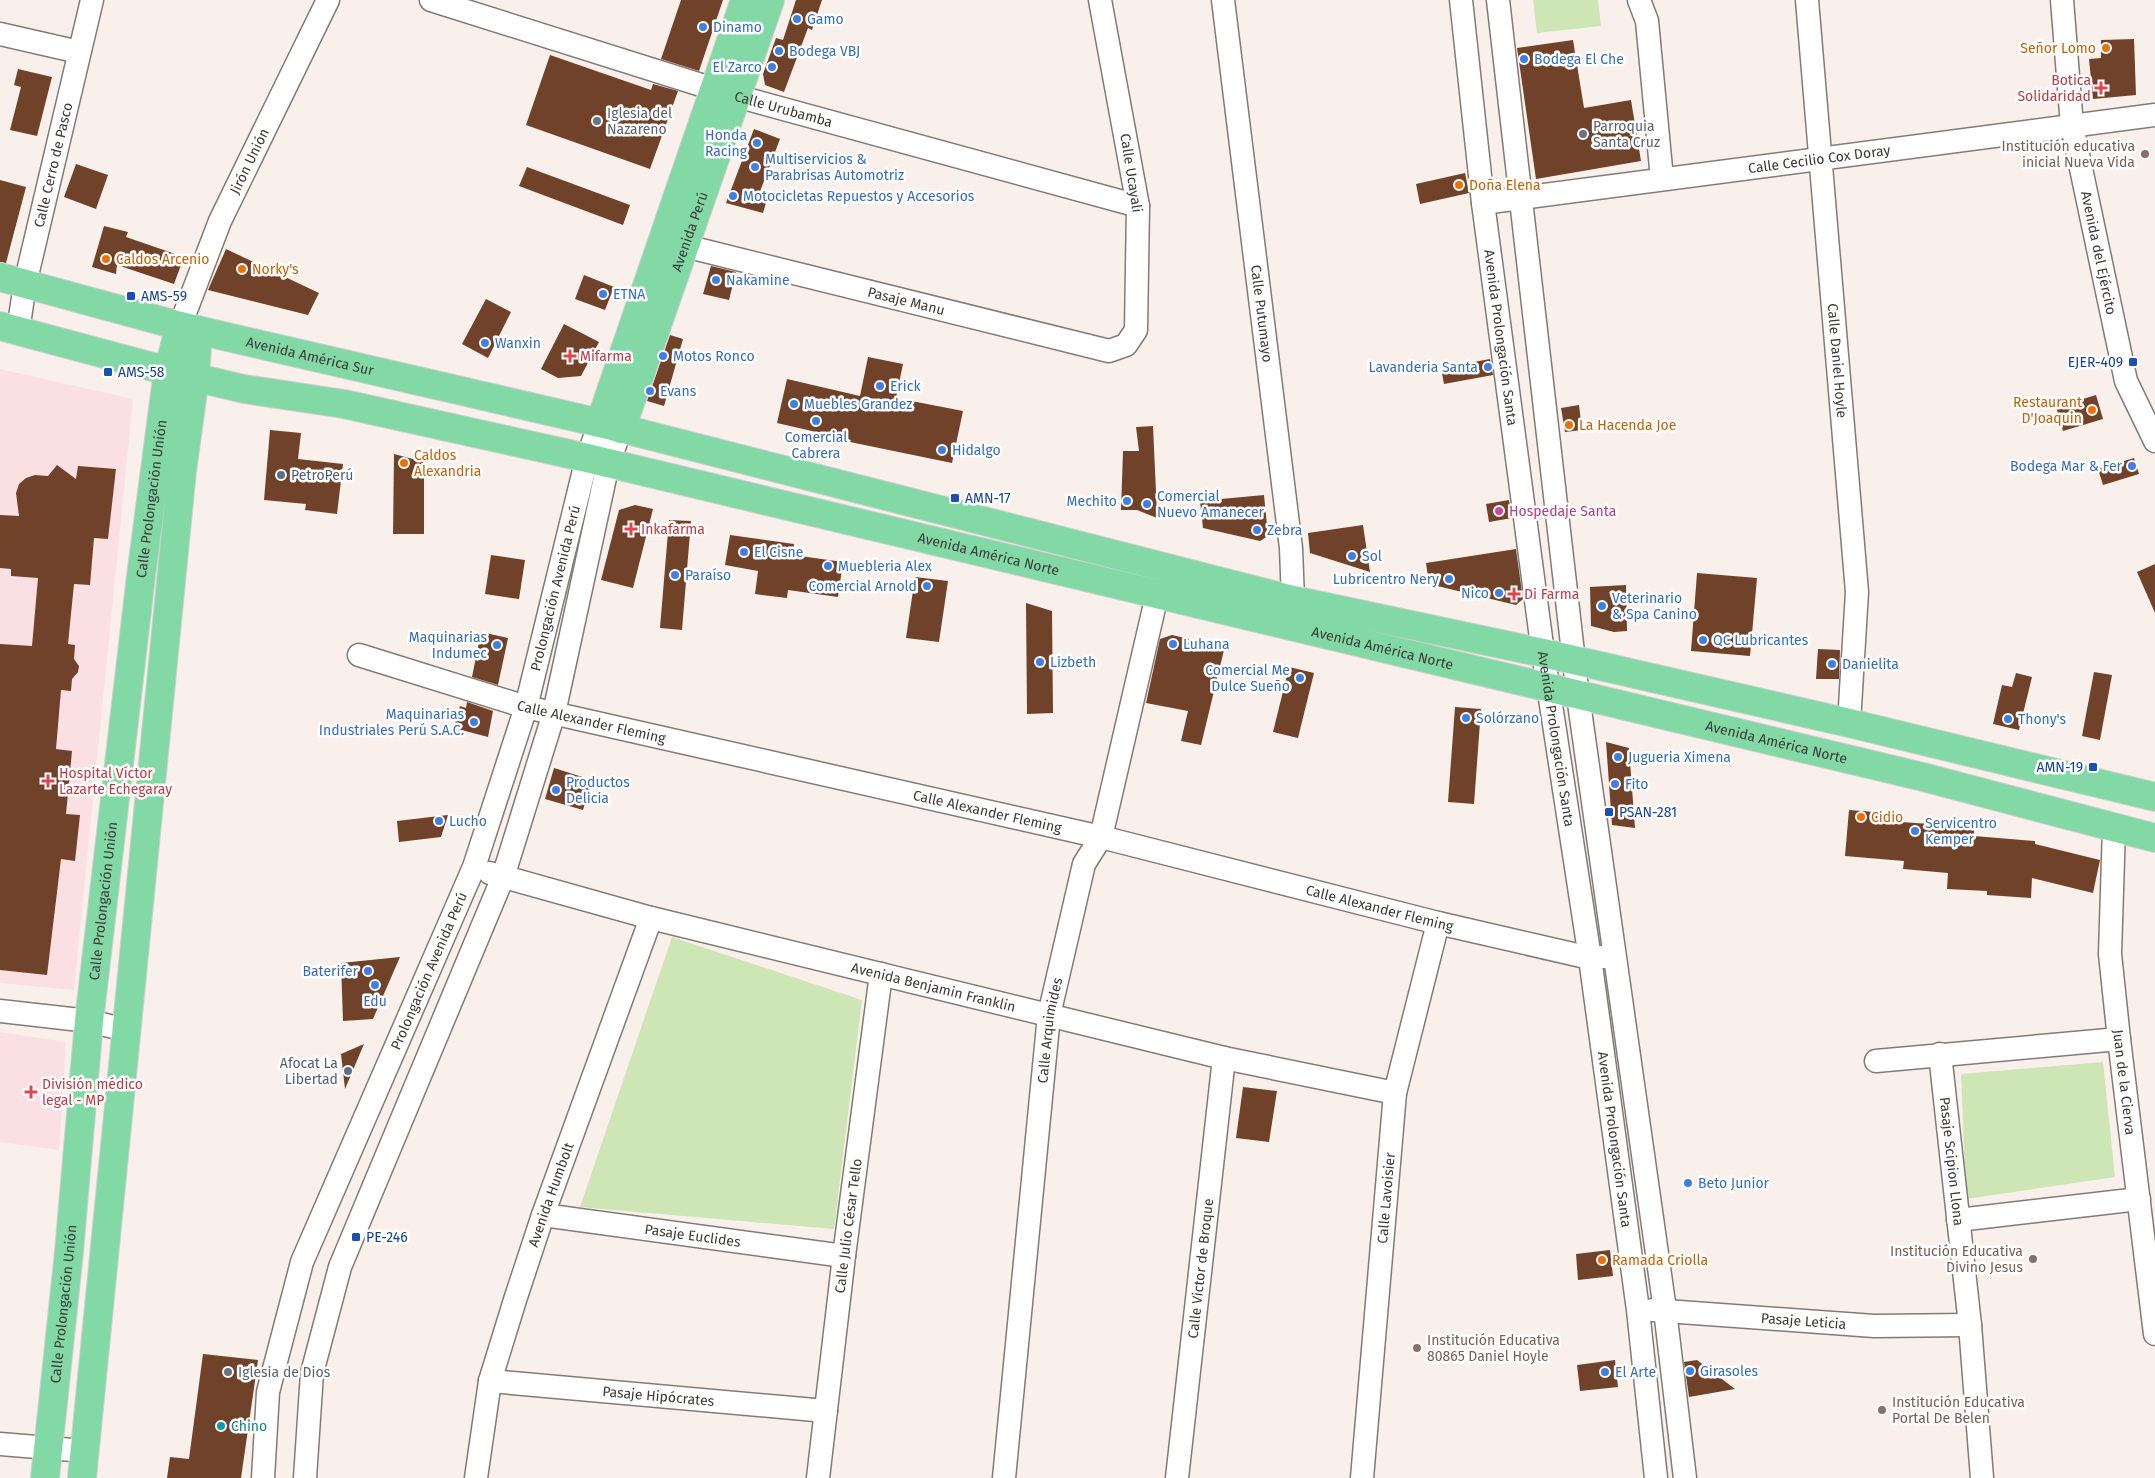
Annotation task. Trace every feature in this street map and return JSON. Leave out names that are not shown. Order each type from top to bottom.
[{"type":"main road","name":"Avenida Perú","points":[[610,426],[685,246],[725,93],[745,0]]},
{"type":"main road","name":"Avenida Perú","points":[[610,426],[725,93],[770,0]]},
{"type":"main road","name":"Avenida América Sur","points":[[12,280],[189,328],[610,426]]},
{"type":"main road","name":"Calle Prolongación Unión","points":[[45,1478],[69,1252],[90,1021],[141,576],[168,371],[189,328]]},
{"type":"main road","name":"Calle Prolongación Unión","points":[[82,1478],[182,471],[195,377],[189,328]]},
{"type":"main road","points":[[9,329],[244,389],[344,404],[598,461]]},
{"type":"main road","name":"Avenida América Norte","points":[[610,426],[1293,600],[1574,660],[1849,723],[2155,797]]},
{"type":"main road","name":"Avenida América Norte","points":[[598,461],[1923,777],[2155,838]]},
{"type":"main road","points":[[1923,777],[1932,744]]},
{"type":"street","name":"Calle Cerro de Pasco","points":[[9,329],[12,280],[79,52],[92,0]]},
{"type":"street","name":"Jirón Unión","points":[[189,328],[220,221],[328,0]]},
{"type":"street","name":"Calle Urubamba","points":[[431,0],[725,93],[1138,206]]},
{"type":"street","name":"Calle Ucayali","points":[[1100,0],[1138,206],[1136,330],[1126,344]]},
{"type":"street","name":"Calle Putumayo","points":[[1224,0],[1291,548],[1293,600],[1290,627]]},
{"type":"street","name":"Avenida Prolongación Santa","points":[[1461,0],[1483,203],[1543,653],[1590,958],[1638,1310],[1656,1478]]},
{"type":"street","name":"Avenida Prolongación Santa","points":[[1498,0],[1578,696],[1625,1013],[1665,1310],[1685,1478]]},
{"type":"street","points":[[1639,0],[1647,21],[1662,179]]},
{"type":"street","name":"Calle Daniel Hoyle","points":[[1807,0],[1857,592],[1849,723]]},
{"type":"street","name":"Avenida del Ejército","points":[[2062,0],[2072,126],[2126,381],[2155,440]]},
{"type":"street","points":[[0,34],[79,52]]},
{"type":"street","name":"Calle Cecilio Cox Doray","points":[[1483,203],[2155,115]]},
{"type":"street","name":"Pasaje Manu","points":[[685,246],[1109,351],[1126,344]]},
{"type":"street","name":"Avenida Perú","points":[[598,461],[610,426]]},
{"type":"street","name":"Prolongación Avenida Perú","points":[[263,1478],[268,1392],[302,1262],[474,867],[526,707],[598,461]]},
{"type":"street","name":"Prolongación Avenida Perú","points":[[305,1478],[312,1373],[340,1267],[503,877],[554,712],[598,461]]},
{"type":"street","name":"Calle Arquimides","points":[[1004,1478],[1050,1016],[1084,864],[1101,837],[1157,595]]},
{"type":"street","name":"Calle Alexander Fleming","points":[[359,655],[526,707],[1101,837],[1438,923],[1590,958],[1616,956]]},
{"type":"street","name":"Juan de la Cierva","points":[[2114,828],[2110,954],[2155,1328]]},
{"type":"street","name":"Avenida Benjamin Franklin","points":[[474,867],[503,877],[651,918],[1050,1016],[1224,1058],[1395,1093]]},
{"type":"street","name":"Avenida Humbolt","points":[[476,1478],[490,1381],[514,1300],[651,918]]},
{"type":"street","name":"Calle Lavoisier","points":[[1362,1478],[1395,1093],[1438,923]]},
{"type":"street","name":"Calle Julio César Tello","points":[[818,1478],[844,1256],[881,974]]},
{"type":"street","points":[[0,1012],[90,1021],[126,1030]]},
{"type":"street","points":[[1597,1017],[1625,1013]]},
{"type":"street","points":[[1876,1060],[2119,1039]]},
{"type":"street","name":"Pasaje Scipion Llona","points":[[1940,1054],[1970,1325],[1982,1478]]},
{"type":"street","name":"Calle Victor de Broque","points":[[1177,1478],[1224,1058]]},
{"type":"street","points":[[1958,1220],[2139,1199]]},
{"type":"street","name":"Pasaje Euclides","points":[[543,1215],[844,1256]]},
{"type":"street","name":"Pasaje Leticia","points":[[1638,1310],[1665,1310],[1874,1326],[1970,1325]]},
{"type":"street","name":"Pasaje Hipócrates","points":[[490,1381],[826,1411]]},
{"type":"street","points":[[0,1444],[48,1446],[85,1451]]},
{"type":"shaded area","name":"Hospital Víctor Lazarte Echegaray","points":[[0,369],[133,399],[74,990],[0,983]]},
{"type":"shaded area","name":"División médico legal - MP","points":[[0,1032],[66,1042],[59,1150],[0,1142]]},
{"type":"green space","points":[[1533,0],[1598,0],[1601,26],[1537,33]]},
{"type":"green space","points":[[672,937],[862,1000],[834,1229],[580,1207]]},
{"type":"green space","points":[[2103,1062],[2115,1177],[1966,1199],[1961,1074]]},
{"type":"building","points":[[681,0],[723,0],[699,71],[661,59]]},
{"type":"building","points":[[796,0],[822,0],[812,30],[808,28],[784,92],[765,85],[763,74],[776,38],[783,40]]},
{"type":"building","points":[[2134,39],[2136,95],[2093,99],[2089,59],[2101,58],[2101,40]]},
{"type":"building","name":"Parroquia Santa Cruz","points":[[1573,40],[1584,108],[1631,100],[1641,161],[1536,179],[1517,48]]},
{"type":"building","name":"Iglesia del Nazareno","points":[[550,55],[651,90],[653,84],[678,91],[650,169],[526,125]]},
{"type":"building","points":[[18,69],[52,77],[37,136],[10,130],[21,87],[14,85]]},
{"type":"building","points":[[754,129],[780,139],[759,194],[768,196],[763,213],[726,203]]},
{"type":"building","points":[[76,164],[108,175],[96,209],[64,197]]},
{"type":"building","points":[[527,167],[630,205],[623,225],[519,186]]},
{"type":"building","points":[[1465,173],[1469,193],[1420,204],[1416,184]]},
{"type":"building","points":[[0,180],[26,187],[6,263],[0,262]]},
{"type":"building","points":[[104,226],[128,232],[126,237],[184,257],[174,284],[117,265],[116,274],[92,267]]},
{"type":"building","name":"Norky's","points":[[226,249],[319,293],[308,315],[208,290]]},
{"type":"building","points":[[711,266],[736,272],[729,300],[703,294]]},
{"type":"building","points":[[584,275],[614,287],[605,310],[575,299]]},
{"type":"building","points":[[486,299],[511,312],[488,358],[462,344]]},
{"type":"building","name":"Mifarma","points":[[564,324],[599,342],[581,376],[558,378],[541,369]]},
{"type":"building","points":[[670,335],[683,339],[664,406],[647,401]]},
{"type":"building","points":[[868,357],[903,364],[896,398],[963,411],[952,463],[850,442],[851,440],[777,423],[787,379],[860,396]]},
{"type":"building","points":[[1490,359],[1493,375],[1444,384],[1441,368]]},
{"type":"building","points":[[2096,395],[2103,419],[2063,431],[2056,407]]},
{"type":"building","points":[[1579,405],[1582,430],[1565,432],[1561,408]]},
{"type":"building","points":[[1153,426],[1157,518],[1137,510],[1121,510],[1123,451],[1139,451],[1136,427]]},
{"type":"building","points":[[270,430],[301,433],[298,459],[343,464],[337,514],[305,510],[306,504],[264,500]]},
{"type":"building","points":[[394,454],[424,462],[424,534],[393,534]]},
{"type":"building","points":[[2134,458],[2139,474],[2103,485],[2098,469]]},
{"type":"building","points":[[57,465],[76,479],[78,466],[116,469],[108,539],[94,538],[90,585],[74,584],[68,644],[75,645],[74,659],[79,666],[78,672],[72,679],[71,691],[61,690],[56,749],[72,751],[66,814],[80,815],[75,861],[61,859],[47,975],[0,970],[0,644],[32,646],[38,578],[11,576],[11,569],[0,568],[0,515],[19,516],[16,493],[19,484],[26,478],[35,475],[48,476]]},
{"type":"building","points":[[1264,495],[1268,536],[1260,541],[1203,528],[1200,501]]},
{"type":"building","name":"Hospedaje Santa","points":[[1509,500],[1512,518],[1489,522],[1486,504]]},
{"type":"building","points":[[635,505],[653,509],[633,588],[601,580],[619,510]]},
{"type":"building","name":"Paraíso","points":[[669,520],[691,521],[682,630],[660,628]]},
{"type":"building","points":[[1363,525],[1370,572],[1310,553],[1308,533]]},
{"type":"building","points":[[730,535],[794,544],[793,555],[843,562],[838,597],[788,590],[787,598],[755,594],[758,571],[725,565]]},
{"type":"building","points":[[1516,549],[1523,599],[1516,605],[1429,584],[1426,563]]},
{"type":"building","points":[[491,555],[525,560],[519,599],[485,594]]},
{"type":"building","points":[[2155,564],[2155,613],[2137,572]]},
{"type":"building","points":[[1697,573],[1757,578],[1750,656],[1691,651]]},
{"type":"building","points":[[915,577],[948,581],[939,642],[906,638]]},
{"type":"building","name":"Veterinario & Spa Canino","points":[[1626,585],[1627,631],[1614,632],[1591,626],[1590,587]]},
{"type":"building","name":"Lizbeth","points":[[1026,603],[1052,611],[1053,713],[1027,714]]},
{"type":"building","points":[[481,632],[508,638],[498,685],[472,677]]},
{"type":"building","points":[[1172,635],[1189,639],[1188,642],[1224,650],[1201,745],[1181,741],[1188,711],[1146,703],[1160,639]]},
{"type":"building","name":"Danielita","points":[[1818,649],[1840,650],[1839,679],[1816,679]]},
{"type":"building","points":[[1289,667],[1314,673],[1298,738],[1273,732]]},
{"type":"building","points":[[2094,672],[2112,675],[2100,740],[2082,736]]},
{"type":"building","points":[[2016,673],[2032,677],[2019,730],[1993,724],[2002,685],[2012,687]]},
{"type":"building","name":"Maquinarias Industriales Perú S.A.C.","points":[[467,702],[493,711],[488,737],[454,728],[460,706],[466,708]]},
{"type":"building","points":[[1455,707],[1481,709],[1474,804],[1448,802]]},
{"type":"building","points":[[1606,742],[1629,748],[1635,828],[1612,825]]},
{"type":"building","points":[[554,768],[592,780],[583,810],[545,799]]},
{"type":"building","points":[[1849,810],[1887,813],[1886,821],[1974,827],[1974,836],[2035,841],[2035,844],[2100,860],[2093,893],[2032,878],[2031,898],[1987,895],[1987,891],[1947,889],[1948,873],[1903,869],[1904,861],[1845,856]]},
{"type":"building","points":[[448,815],[441,837],[399,842],[397,821]]},
{"type":"building","points":[[400,957],[373,1019],[343,1021],[341,963]]},
{"type":"building","name":"Afocat La Libertad","points":[[364,1044],[345,1089],[341,1054]]},
{"type":"building","points":[[1243,1087],[1277,1091],[1269,1142],[1236,1138]]},
{"type":"building","points":[[1610,1250],[1613,1276],[1578,1280],[1576,1254]]},
{"type":"building","points":[[203,1354],[258,1360],[241,1478],[167,1478],[170,1457],[189,1459]]},
{"type":"building","points":[[1615,1360],[1618,1387],[1580,1391],[1577,1365]]},
{"type":"building","points":[[1697,1360],[1735,1389],[1689,1397],[1684,1362]]},
{"type":"place","name":"Gamo","points":[[797,19]]},
{"type":"place","name":"Dinamo","points":[[703,27]]},
{"type":"place","name":"Señor Lomo","points":[[2106,48]]},
{"type":"place","name":"Bodega VBJ","points":[[779,51]]},
{"type":"place","name":"Bodega El Che","points":[[1524,59]]},
{"type":"place","name":"El Zarco","points":[[772,67]]},
{"type":"place","name":"Botica Solidaridad","points":[[2101,88]]},
{"type":"place","name":"Iglesia del Nazareno","points":[[597,121]]},
{"type":"place","name":"Parroquia Santa Cruz","points":[[1583,134]]},
{"type":"place","name":"Honda Racing","points":[[757,143]]},
{"type":"place","name":"Institución educativa inicial Nueva Vida","points":[[2145,154]]},
{"type":"place","name":"Multiservicios & Parabrisas Automotriz","points":[[755,167]]},
{"type":"place","name":"Doña Elena","points":[[1459,185]]},
{"type":"place","name":"Motocicletas Repuestos y Accesorios","points":[[733,196]]},
{"type":"place","name":"Caldos Arcenio","points":[[106,259]]},
{"type":"place","name":"Norky's","points":[[242,269]]},
{"type":"place","name":"Nakamine","points":[[716,280]]},
{"type":"place","name":"ETNA","points":[[603,294]]},
{"type":"place","name":"AMS-59","points":[[131,296]]},
{"type":"place","name":"Wanxin","points":[[485,343]]},
{"type":"place","name":"Mifarma","points":[[570,356]]},
{"type":"place","name":"Motos Ronco","points":[[663,356]]},
{"type":"place","name":"EJER-409","points":[[2133,362]]},
{"type":"place","name":"Lavanderia Santa","points":[[1488,367]]},
{"type":"place","name":"AMS-58","points":[[108,372]]},
{"type":"place","name":"Erick","points":[[880,386]]},
{"type":"place","name":"Evans","points":[[650,391]]},
{"type":"place","name":"Muebles Grandez","points":[[794,404]]},
{"type":"place","name":"Restaurant D'Joaquin","points":[[2092,410]]},
{"type":"place","name":"Comercial Cabrera","points":[[816,421]]},
{"type":"place","name":"La Hacenda Joe","points":[[1569,425]]},
{"type":"place","name":"Hidalgo","points":[[942,450]]},
{"type":"place","name":"Caldos Alexandria","points":[[404,463]]},
{"type":"place","name":"Bodega Mar & Fer","points":[[2132,466]]},
{"type":"place","name":"PetroPerú","points":[[281,475]]},
{"type":"place","name":"AMN-17","points":[[955,498]]},
{"type":"place","name":"Mechito","points":[[1127,501]]},
{"type":"place","name":"Comercial Nuevo Amanecer","points":[[1147,504]]},
{"type":"place","name":"Hospedaje Santa","points":[[1499,511]]},
{"type":"place","name":"Inkafarma","points":[[631,529]]},
{"type":"place","name":"Zebra","points":[[1257,530]]},
{"type":"place","name":"El Cisne","points":[[744,552]]},
{"type":"place","name":"Sol","points":[[1352,556]]},
{"type":"place","name":"Muebleria Alex","points":[[828,566]]},
{"type":"place","name":"Paraíso","points":[[675,575]]},
{"type":"place","name":"Lubricentro Nery","points":[[1449,579]]},
{"type":"place","name":"Comercial Arnold","points":[[927,586]]},
{"type":"place","name":"Nico","points":[[1499,593]]},
{"type":"place","name":"Di Farma","points":[[1514,594]]},
{"type":"place","name":"Veterinario & Spa Canino","points":[[1602,606]]},
{"type":"place","name":"QC Lubricantes","points":[[1703,640]]},
{"type":"place","name":"Luhana","points":[[1173,644]]},
{"type":"place","name":"Maquinarias Indumec","points":[[497,645]]},
{"type":"place","name":"Lizbeth","points":[[1040,662]]},
{"type":"place","name":"Danielita","points":[[1832,664]]},
{"type":"place","name":"Comercial Me Dulce Sueño","points":[[1300,678]]},
{"type":"place","name":"Solórzano","points":[[1466,718]]},
{"type":"place","name":"Thony's","points":[[2008,719]]},
{"type":"place","name":"Maquinarias Industriales Perú S.A.C.","points":[[474,722]]},
{"type":"place","name":"Jugueria Ximena","points":[[1618,757]]},
{"type":"place","name":"AMN-19","points":[[2093,767]]},
{"type":"place","name":"Hospital Víctor Lazarte Echegaray","points":[[48,781]]},
{"type":"place","name":"Fito","points":[[1615,784]]},
{"type":"place","name":"Productos Delicia","points":[[556,790]]},
{"type":"place","name":"PSAN-281","points":[[1609,812]]},
{"type":"place","name":"Cidio","points":[[1861,817]]},
{"type":"place","name":"Lucho","points":[[439,821]]},
{"type":"place","name":"Servicentro Kemper","points":[[1915,831]]},
{"type":"place","name":"Baterifer","points":[[368,971]]},
{"type":"place","name":"Edu","points":[[375,985]]},
{"type":"place","name":"Afocat La Libertad","points":[[348,1071]]},
{"type":"place","name":"División médico legal - MP","points":[[31,1092]]},
{"type":"place","name":"Beto Junior","points":[[1688,1183]]},
{"type":"place","name":"PE-246","points":[[356,1237]]},
{"type":"place","name":"Institución Educativa Divino Jesus","points":[[2033,1259]]},
{"type":"place","name":"Ramada Criolla","points":[[1602,1260]]},
{"type":"place","name":"Institución Educativa 80865 Daniel Hoyle","points":[[1417,1348]]},
{"type":"place","name":"Girasoles","points":[[1690,1371]]},
{"type":"place","name":"Iglesia de Dios","points":[[228,1372]]},
{"type":"place","name":"El Arte","points":[[1605,1372]]},
{"type":"place","name":"Institución Educativa Portal De Belen","points":[[1882,1410]]},
{"type":"place","name":"Chino","points":[[221,1426]]}]
